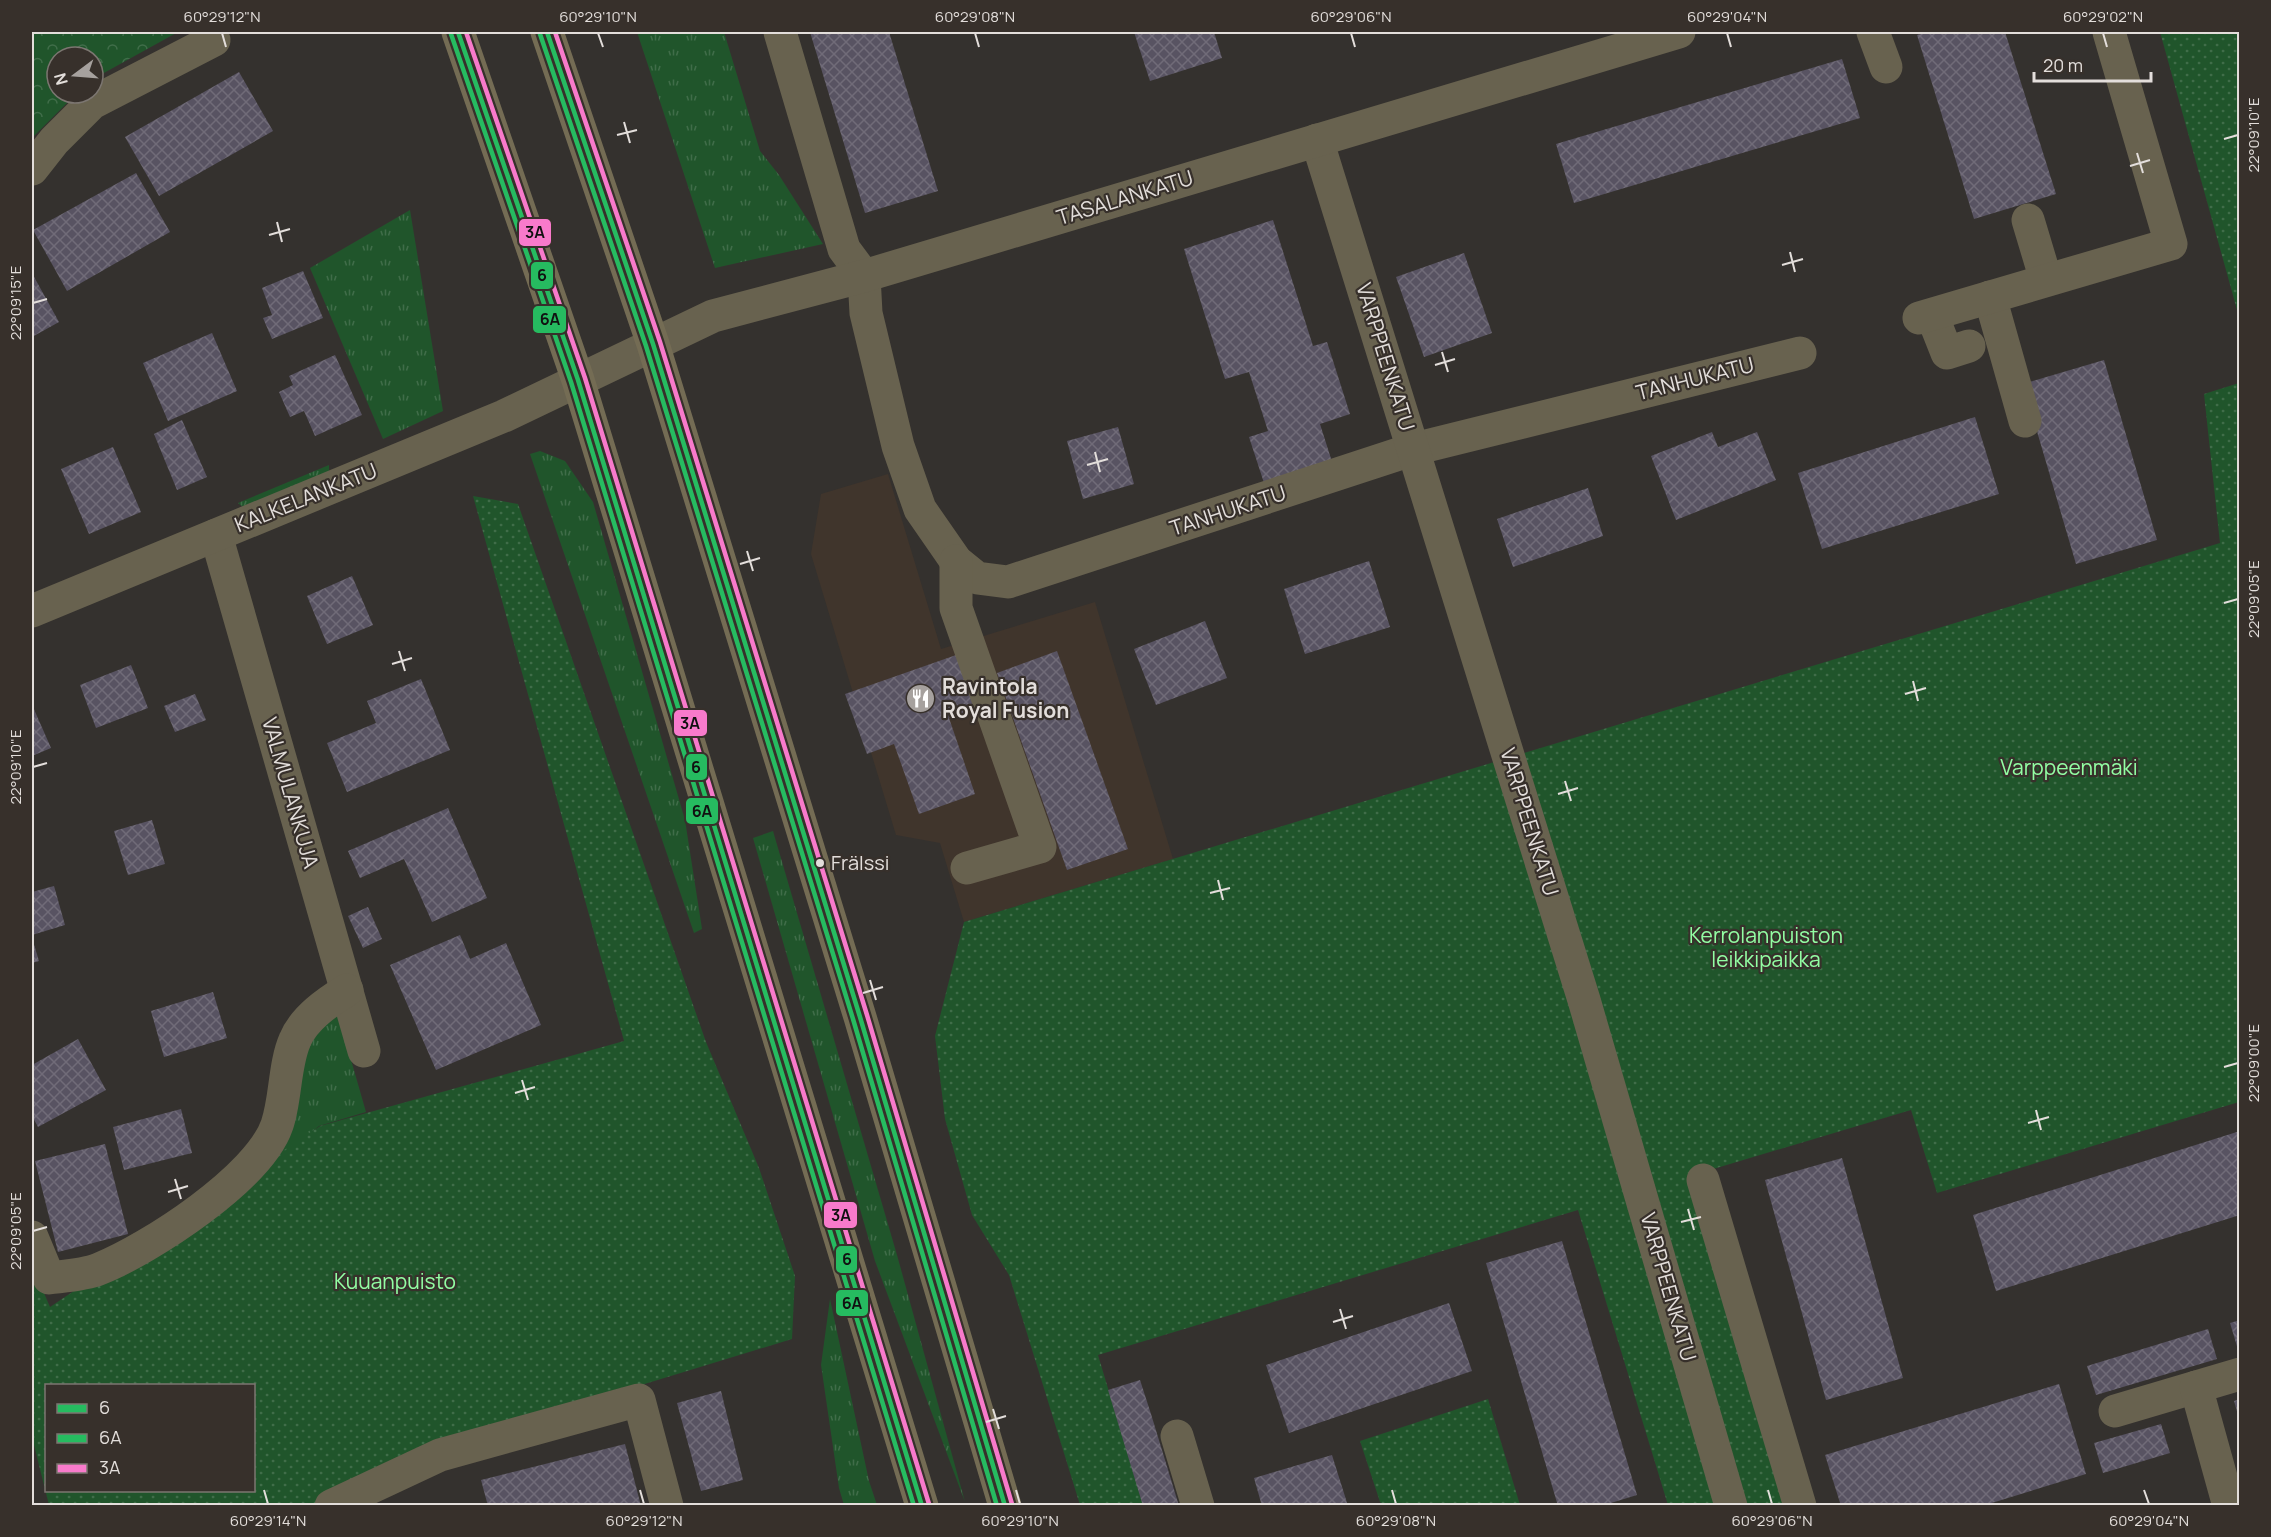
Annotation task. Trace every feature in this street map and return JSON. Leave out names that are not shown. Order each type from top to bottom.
[{"type":"main road","points":[[458,32],[578,380],[922,1506]]},
{"type":"main road","points":[[547,32],[653,344],[860,1017],[1005,1506]]},
{"type":"street","points":[[780,32],[844,249],[864,276]]},
{"type":"street","name":"TASALANKATU","points":[[578,380],[713,316],[864,276],[1680,32]]},
{"type":"street","points":[[1873,32],[1886,67]]},
{"type":"street","points":[[1968,346],[1947,353],[1925,316],[2172,244],[2109,32]]},
{"type":"street","points":[[32,169],[54,141],[92,103],[214,40]]},
{"type":"street","name":"VARPPEENKATU","points":[[1317,140],[1584,1000],[1731,1506]]},
{"type":"street","points":[[2028,220],[2046,280]]},
{"type":"street","name":"TANHUKATU","points":[[864,276],[866,313],[898,446],[920,510],[956,561],[977,578],[1008,582],[1414,449],[1800,353]]},
{"type":"street","points":[[1990,297],[2025,421]]},
{"type":"street","name":"KALKELANKATU","points":[[32,611],[504,416],[578,380]]},
{"type":"street","name":"VALMULANKUJA","points":[[216,535],[364,1051]]},
{"type":"street","points":[[956,561],[956,608],[1040,847],[967,868]]},
{"type":"street","points":[[32,1237],[49,1278],[97,1270],[160,1237],[202,1208],[257,1160],[277,1126],[295,1040],[319,1009],[347,990]]},
{"type":"street","points":[[1703,1180],[1800,1506]]},
{"type":"street","points":[[2115,1411],[2240,1374]]},
{"type":"street","points":[[2196,1387],[2229,1506]]},
{"type":"street","points":[[331,1506],[440,1455],[639,1400],[667,1506]]},
{"type":"street","points":[[1178,1436],[1198,1506]]},
{"type":"shaded area","points":[[888,474],[941,649],[1095,602],[1173,859],[964,922],[940,843],[896,835],[811,554],[821,494]]},
{"type":"green space","points":[[32,32],[178,32],[105,72],[105,45],[45,45],[45,105],[65,105],[32,138]]},
{"type":"green space","points":[[637,32],[724,32],[760,151],[779,175],[823,244],[715,268]]},
{"type":"green space","points":[[2160,32],[2239,32],[2239,317]]},
{"type":"green space","points":[[410,210],[443,411],[383,439],[310,268]]},
{"type":"green space","points":[[2239,383],[2239,1102],[1937,1193],[1911,1110],[1690,1176],[1789,1505],[1668,1505],[1578,1210],[1098,1355],[1143,1505],[1080,1505],[1009,1275],[972,1215],[945,1119],[935,1036],[964,922],[2220,543],[2204,394]]},
{"type":"green space","points":[[540,451],[565,461],[593,502],[685,820],[702,929],[694,933],[530,454]]},
{"type":"green space","points":[[329,465],[329,477],[246,510],[238,503]]},
{"type":"green space","name":"Kuuanpuisto","points":[[473,496],[518,504],[706,1042],[759,1168],[795,1276],[792,1339],[455,1442],[322,1505],[49,1505],[46,1492],[255,1492],[255,1384],[45,1384],[45,1489],[32,1437],[32,1265],[50,1307],[320,1126],[624,1041]]},
{"type":"green space","points":[[773,831],[897,1255],[965,1502],[875,1261],[753,838]]},
{"type":"green space","points":[[337,1011],[366,1112],[319,1126],[221,1208],[308,1043]]},
{"type":"green space","points":[[830,1299],[869,1481],[877,1505],[844,1505],[839,1488],[821,1365]]},
{"type":"green space","points":[[1488,1399],[1520,1505],[1385,1506],[1380,1502],[1360,1441]]},
{"type":"building","points":[[810,32],[889,32],[938,191],[865,213]]},
{"type":"building","points":[[1134,32],[1214,32],[1222,58],[1150,81]]},
{"type":"building","points":[[1928,32],[2005,32],[2056,194],[1974,219],[1917,35]]},
{"type":"building","points":[[1842,59],[1860,118],[1574,203],[1556,144]]},
{"type":"building","points":[[239,72],[273,131],[159,196],[125,137]]},
{"type":"building","points":[[136,173],[170,232],[67,291],[33,230]]},
{"type":"building","points":[[1273,220],[1313,346],[1327,342],[1350,414],[1320,424],[1333,465],[1265,486],[1249,437],[1268,431],[1249,372],[1225,379],[1184,249]]},
{"type":"building","points":[[1464,253],[1492,333],[1424,357],[1396,277]]},
{"type":"building","points":[[303,271],[323,318],[272,339],[263,318],[272,315],[262,288]]},
{"type":"building","points":[[32,276],[59,322],[32,337]]},
{"type":"building","points":[[212,333],[237,391],[168,421],[143,363]]},
{"type":"building","points":[[335,355],[362,415],[315,436],[304,411],[290,417],[279,392],[293,385],[289,376]]},
{"type":"building","points":[[2104,360],[2157,540],[2076,564],[2023,384]]},
{"type":"building","points":[[1975,417],[1999,494],[1822,549],[1798,473]]},
{"type":"building","points":[[182,420],[207,477],[177,490],[154,434]]},
{"type":"building","points":[[1118,427],[1134,484],[1083,499],[1067,441]]},
{"type":"building","points":[[1712,432],[1718,447],[1757,432],[1776,480],[1676,520],[1651,456]]},
{"type":"building","points":[[113,447],[141,512],[89,534],[61,469]]},
{"type":"building","points":[[1588,488],[1603,536],[1513,567],[1497,519]]},
{"type":"building","points":[[1369,561],[1390,627],[1305,654],[1284,589]]},
{"type":"building","points":[[352,576],[373,625],[327,644],[307,596]]},
{"type":"building","points":[[1205,621],[1227,678],[1156,705],[1134,649]]},
{"type":"building","points":[[1057,651],[1128,849],[1067,870],[997,673]]},
{"type":"building","points":[[959,654],[978,708],[949,718],[975,794],[919,814],[894,744],[867,754],[845,694]]},
{"type":"building","points":[[131,665],[148,708],[96,728],[80,685]]},
{"type":"building","points":[[421,679],[450,750],[347,792],[327,743],[376,723],[367,701]]},
{"type":"building","points":[[195,694],[206,720],[175,732],[164,706]]},
{"type":"building","points":[[32,708],[51,748],[32,756]]},
{"type":"building","points":[[448,808],[487,898],[432,922],[404,859],[360,878],[348,851]]},
{"type":"building","points":[[152,820],[165,864],[128,875],[114,831]]},
{"type":"building","points":[[54,886],[65,925],[32,935],[32,892]]},
{"type":"building","points":[[368,907],[382,939],[363,948],[348,916]]},
{"type":"building","points":[[460,935],[470,959],[506,943],[541,1025],[436,1070],[390,965]]},
{"type":"building","points":[[32,938],[39,961],[32,963]]},
{"type":"building","points":[[213,992],[227,1038],[164,1057],[151,1011]]},
{"type":"building","points":[[78,1039],[106,1090],[38,1127],[32,1116],[32,1065]]},
{"type":"building","points":[[181,1109],[192,1153],[124,1170],[113,1127]]},
{"type":"building","points":[[2240,1131],[2240,1215],[1996,1291],[1973,1215]]},
{"type":"building","points":[[105,1144],[128,1234],[58,1252],[35,1161]]},
{"type":"building","points":[[1842,1158],[1903,1378],[1826,1400],[1765,1180]]},
{"type":"building","points":[[1562,1241],[1637,1495],[1601,1506],[1558,1506],[1486,1263]]},
{"type":"building","points":[[1449,1303],[1472,1371],[1289,1433],[1266,1365]]},
{"type":"building","points":[[2240,1320],[2240,1353],[2239,1353],[2230,1323]]},
{"type":"building","points":[[2208,1329],[2217,1359],[2096,1395],[2087,1366]]},
{"type":"building","points":[[1140,1380],[1179,1506],[1143,1506],[1108,1390]]},
{"type":"building","points":[[2059,1384],[2086,1474],[1982,1506],[1841,1506],[1825,1455]]},
{"type":"building","points":[[721,1391],[743,1480],[701,1491],[677,1403]]},
{"type":"building","points":[[2240,1399],[2240,1418],[2239,1418],[2234,1401]]},
{"type":"building","points":[[2161,1424],[2170,1453],[2103,1473],[2094,1443]]},
{"type":"building","points":[[625,1444],[641,1506],[488,1506],[481,1480]]},
{"type":"building","points":[[1332,1455],[1348,1506],[1262,1506],[1254,1478]]},
{"type":"transit line","name":"6","points":[[458,32],[578,380],[922,1506]]},
{"type":"transit line","name":"3A","points":[[466,32],[585,378],[929,1504]]},
{"type":"transit line","name":"6","points":[[547,32],[653,344],[860,1017],[1005,1506]]},
{"type":"transit line","name":"3A","points":[[555,32],[660,342],[867,1015],[1012,1504]]},
{"type":"transit line","name":"6A","points":[[451,34],[571,382],[914,1506]]},
{"type":"transit line","name":"6A","points":[[540,34],[646,346],[853,1019],[997,1506]]},
{"type":"place","name":"Ravintola Royal Fusion","points":[[921,699]]},
{"type":"place","name":"Frälssi","points":[[820,863]]},
{"type":"park label","name":"Varppeenmäki","points":[[2069,768]]},
{"type":"park label","name":"Kerrolanpuiston leikkipaikka","points":[[1766,948]]}]
